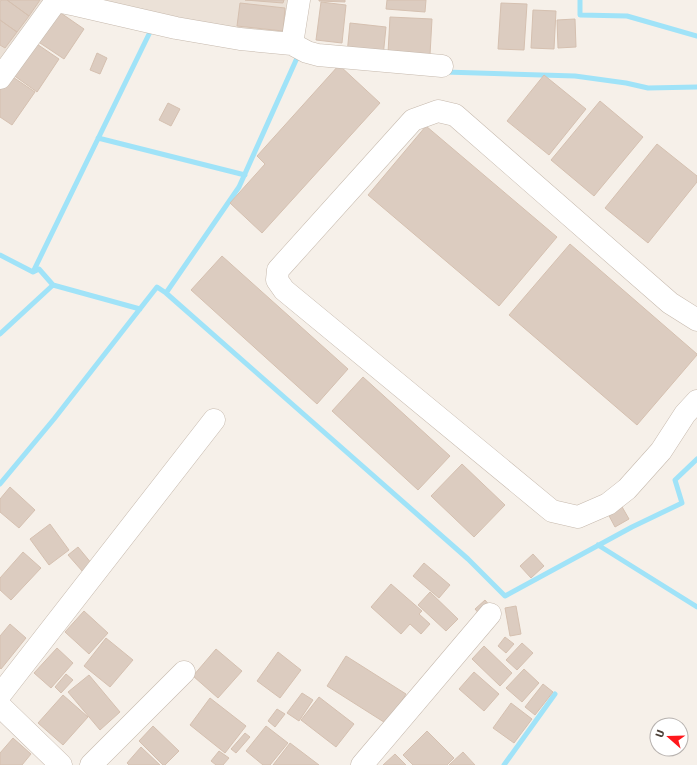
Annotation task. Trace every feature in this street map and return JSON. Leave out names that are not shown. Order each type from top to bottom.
[{"type":"street","points":[[0,78],[55,0],[176,28],[240,39],[292,44],[307,52],[318,55],[442,66]]},
{"type":"street","points":[[292,44],[299,0]]},
{"type":"street","points":[[697,320],[670,303],[455,115],[438,111],[413,120],[278,270],[277,280],[284,290],[552,511],[578,517],[608,504],[627,489],[661,452],[685,414],[697,401]]},
{"type":"street","points":[[0,695],[214,420]]},
{"type":"street","points":[[362,765],[490,614]]},
{"type":"street","points":[[91,765],[184,672]]},
{"type":"street","points":[[0,706],[60,765]]},
{"type":"shaded area","points":[[0,0],[299,0],[292,44],[56,1],[0,72]]},
{"type":"building","points":[[1,0],[7,0],[29,16],[17,32],[0,20]]},
{"type":"building","points":[[7,0],[40,0],[29,16]]},
{"type":"building","points":[[245,0],[284,0],[283,3]]},
{"type":"building","points":[[345,0],[345,2],[319,1]]},
{"type":"building","points":[[387,0],[426,0],[425,12],[386,9]]},
{"type":"building","points":[[321,2],[346,5],[342,43],[316,40]]},
{"type":"building","points":[[240,3],[285,8],[283,31],[237,26]]},
{"type":"building","points":[[501,3],[527,4],[524,50],[498,49]]},
{"type":"building","points":[[55,9],[84,29],[64,59],[34,39]]},
{"type":"building","points":[[533,10],[556,11],[554,49],[531,48]]},
{"type":"building","points":[[390,17],[432,19],[430,55],[388,53]]},
{"type":"building","points":[[575,19],[576,47],[558,48],[557,20]]},
{"type":"building","points":[[0,20],[17,32],[5,48],[0,45]]},
{"type":"building","points":[[350,23],[386,27],[383,57],[347,54]]},
{"type":"building","points":[[31,40],[59,59],[37,92],[9,72]]},
{"type":"building","points":[[97,53],[107,58],[100,74],[90,70]]},
{"type":"building","points":[[339,65],[380,103],[262,233],[230,203],[265,164],[257,156]]},
{"type":"building","points":[[7,73],[35,92],[12,125],[0,117],[0,84]]},
{"type":"building","points":[[544,75],[586,109],[549,155],[507,121]]},
{"type":"building","points":[[600,101],[643,137],[594,196],[551,160]]},
{"type":"building","points":[[168,103],[180,109],[171,126],[159,120]]},
{"type":"building","points":[[426,126],[557,237],[499,306],[368,195]]},
{"type":"building","points":[[657,144],[697,176],[697,182],[648,243],[605,208]]},
{"type":"building","points":[[570,244],[697,354],[637,425],[509,315]]},
{"type":"building","points":[[222,256],[348,369],[317,404],[191,290]]},
{"type":"building","points":[[363,377],[450,456],[418,490],[332,411]]},
{"type":"building","points":[[462,464],[505,505],[474,537],[431,496]]},
{"type":"building","points":[[10,487],[35,510],[19,528],[0,512],[0,499]]},
{"type":"building","points":[[621,505],[629,519],[615,527],[607,512]]},
{"type":"building","points":[[50,524],[69,550],[49,565],[30,539]]},
{"type":"building","points":[[78,547],[92,564],[83,572],[68,555]]},
{"type":"building","points":[[23,552],[41,568],[11,600],[0,590],[0,578]]},
{"type":"building","points":[[533,554],[544,566],[531,578],[520,566]]},
{"type":"building","points":[[424,563],[450,585],[439,598],[413,576]]},
{"type":"building","points":[[391,584],[422,611],[419,614],[430,624],[421,634],[410,624],[401,634],[371,607]]},
{"type":"building","points":[[430,592],[458,619],[446,631],[418,605]]},
{"type":"building","points":[[485,600],[491,607],[481,616],[475,609]]},
{"type":"building","points":[[516,606],[521,634],[510,636],[505,608]]},
{"type":"building","points":[[84,611],[108,633],[89,654],[65,632]]},
{"type":"building","points":[[10,624],[26,638],[1,669],[0,636]]},
{"type":"building","points":[[505,637],[514,644],[506,653],[498,646]]},
{"type":"building","points":[[106,638],[133,660],[110,687],[84,666]]},
{"type":"building","points":[[522,643],[533,653],[517,670],[506,660]]},
{"type":"building","points":[[484,646],[512,673],[500,686],[472,659]]},
{"type":"building","points":[[57,648],[73,663],[51,688],[34,673]]},
{"type":"building","points":[[216,649],[242,671],[218,698],[193,676]]},
{"type":"building","points":[[278,652],[301,670],[280,698],[257,681]]},
{"type":"building","points":[[346,656],[406,694],[387,724],[327,686]]},
{"type":"building","points":[[524,669],[539,683],[522,702],[506,688]]},
{"type":"building","points":[[474,672],[499,694],[484,711],[459,689]]},
{"type":"building","points":[[66,674],[73,680],[61,693],[55,687]]},
{"type":"building","points":[[89,675],[120,712],[100,730],[68,692]]},
{"type":"building","points":[[543,684],[553,692],[535,715],[525,707]]},
{"type":"building","points":[[302,693],[313,700],[299,721],[287,713]]},
{"type":"building","points":[[63,695],[88,717],[63,745],[38,723]]},
{"type":"building","points":[[319,697],[354,724],[336,747],[301,720]]},
{"type":"building","points":[[210,698],[246,726],[225,753],[190,725]]},
{"type":"building","points":[[511,703],[532,719],[514,743],[493,728]]},
{"type":"building","points":[[277,709],[285,714],[275,727],[268,721]]},
{"type":"building","points":[[153,726],[179,751],[165,765],[163,765],[139,741]]},
{"type":"building","points":[[266,726],[288,743],[270,765],[263,765],[246,751]]},
{"type":"building","points":[[427,731],[454,758],[447,765],[413,765],[403,755]]},
{"type":"building","points":[[245,733],[250,737],[236,753],[231,749]]},
{"type":"building","points":[[13,738],[31,754],[22,765],[0,765],[0,753]]},
{"type":"building","points":[[290,743],[319,765],[273,765]]},
{"type":"building","points":[[141,747],[160,765],[129,765],[127,763]]},
{"type":"building","points":[[219,751],[229,758],[223,765],[216,765],[211,761]]},
{"type":"building","points":[[463,752],[475,765],[449,765]]},
{"type":"building","points":[[395,754],[406,765],[383,765]]},
{"type":"waterway","points":[[580,0],[580,15],[627,16],[697,36]]},
{"type":"waterway","points":[[33,272],[151,30]]},
{"type":"waterway","points":[[0,484],[54,419],[157,287],[166,293],[239,187],[297,58]]},
{"type":"waterway","points":[[445,72],[575,76],[626,83],[648,88],[697,87]]},
{"type":"waterway","points":[[98,138],[245,175]]},
{"type":"waterway","points":[[0,255],[33,272],[39,269],[53,285],[140,309]]},
{"type":"waterway","points":[[0,334],[53,285]]},
{"type":"waterway","points":[[166,293],[468,559],[505,596],[632,527],[682,503],[675,480],[697,459]]},
{"type":"waterway","points":[[598,545],[697,607]]},
{"type":"waterway","points":[[504,765],[555,694]]}]
